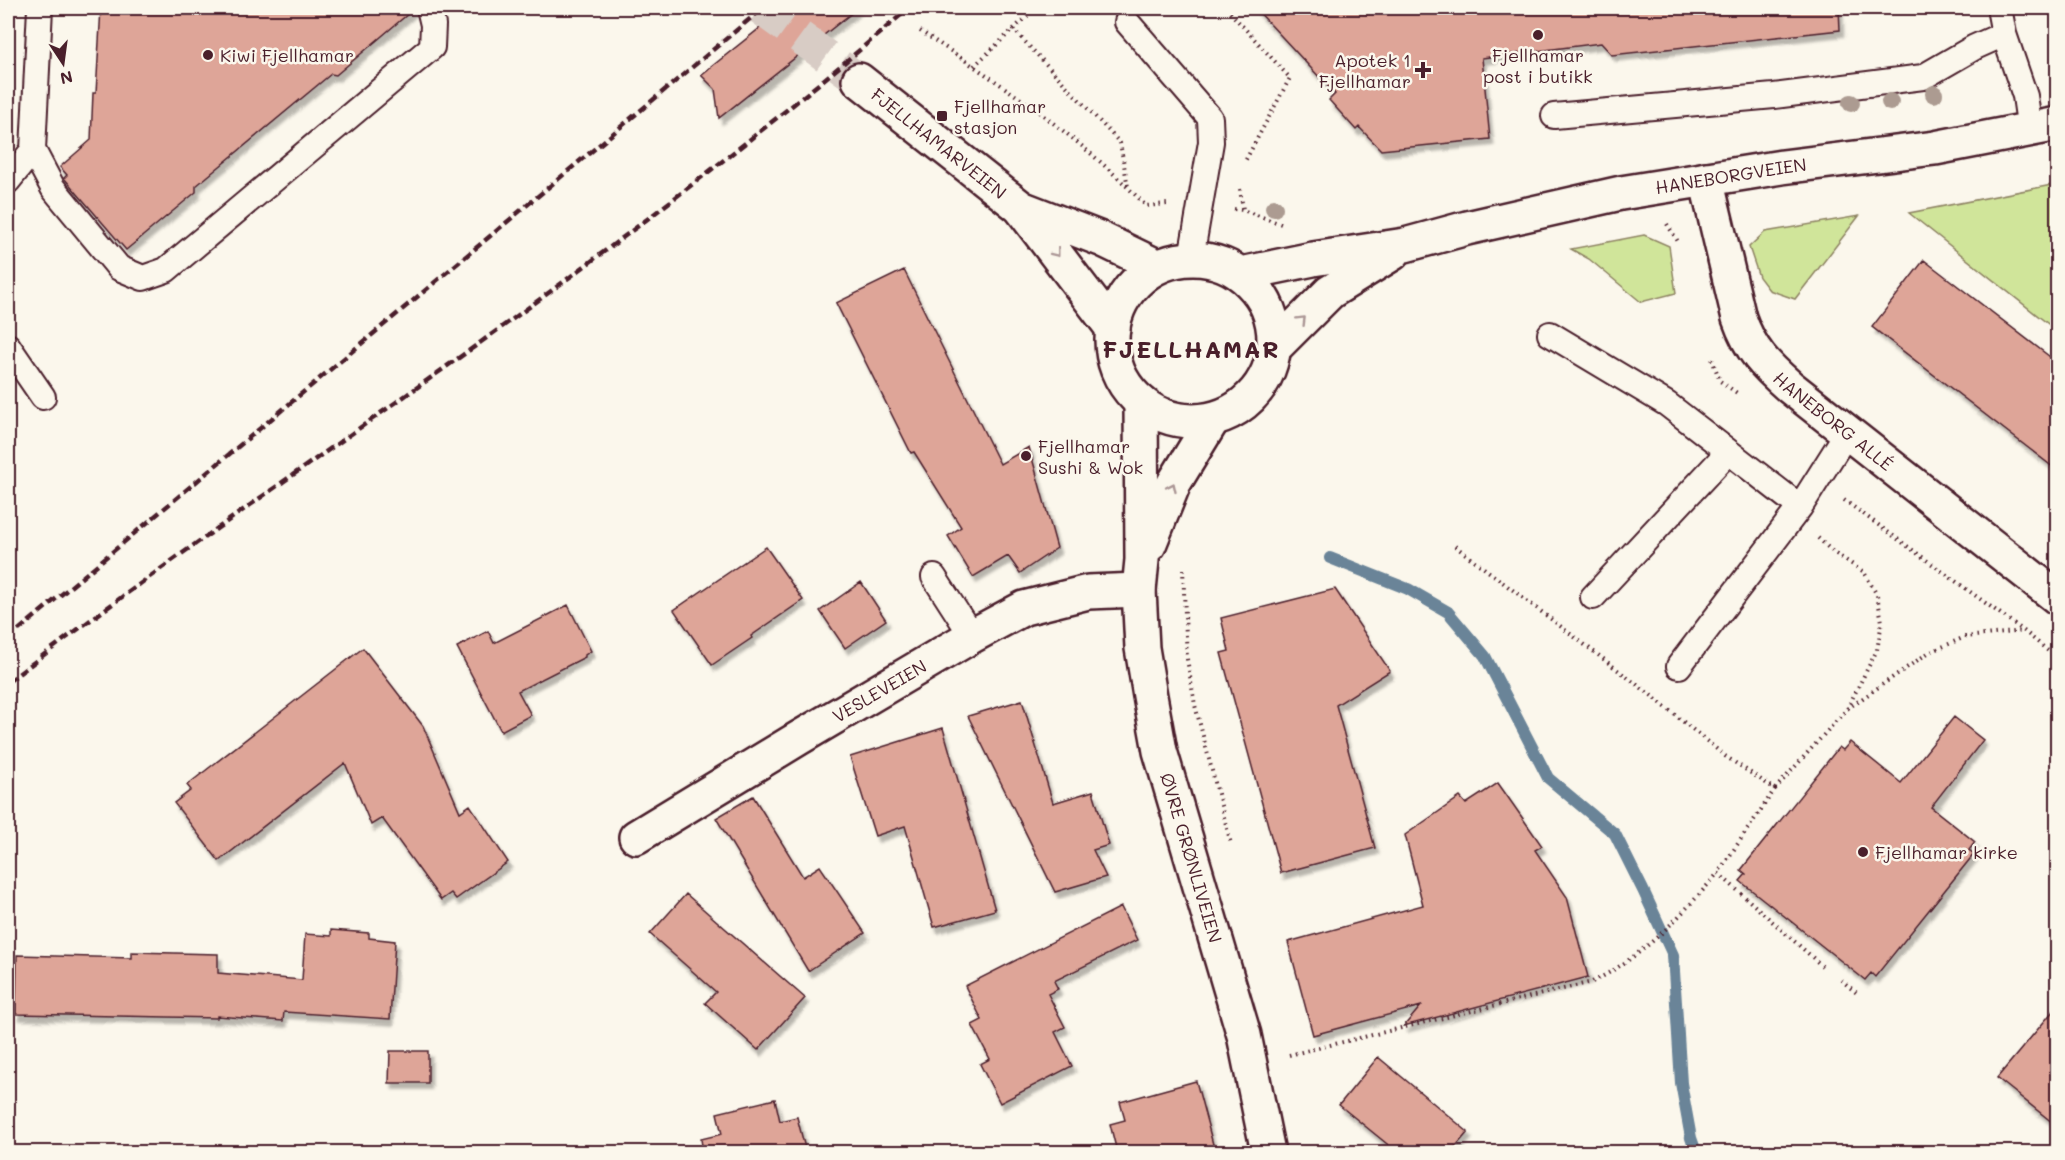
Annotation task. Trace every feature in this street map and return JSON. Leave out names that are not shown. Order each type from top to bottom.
[{"type":"street","name":"FJELLHAMARVEIEN","points":[[858,80],[1020,207],[1113,329]]},
{"type":"street","name":"HANEBORGVEIEN","points":[[1241,274],[1405,245],[1467,228],[1621,193],[1782,167],[1935,148],[2044,128]]},
{"type":"street","name":"HANEBORG ALLÉ","points":[[1706,179],[1734,302],[1746,338],[1756,355],[1770,370],[2058,598]]},
{"type":"street","name":"FJELLHAMARVEIEN","points":[[1020,207],[1101,239],[1157,266]]},
{"type":"street","name":"HANEBORGVEIEN","points":[[1275,348],[1330,292],[1405,245]]},
{"type":"street","points":[[1191,258],[1226,265],[1254,285],[1265,300],[1273,323],[1275,348],[1268,371],[1255,393],[1236,409],[1214,419],[1189,421],[1164,416],[1141,402],[1123,382],[1113,356],[1113,329],[1117,311],[1130,289],[1157,266],[1174,260],[1191,258]]},
{"type":"street","name":"ØVRE GRØNLIVEIEN","points":[[1141,402],[1143,648],[1160,751],[1244,1035],[1268,1152]]},
{"type":"street","name":"ØVRE GRØNLIVEIEN","points":[[1141,575],[1173,483],[1214,419]]},
{"type":"street","name":"VESLEVEIEN","points":[[636,837],[972,636],[1024,608],[1088,592],[1141,575]]},
{"type":"lane","points":[[40,8],[33,150],[53,188],[119,268],[143,278],[166,270],[432,47],[433,25],[429,8]]},
{"type":"lane","points":[[1999,8],[2004,34],[2025,96],[2044,128]]},
{"type":"lane","points":[[1127,22],[1210,118],[1211,142],[1191,258]]},
{"type":"lane","points":[[1554,116],[1774,96],[1923,77],[1975,47],[2004,34]]},
{"type":"lane","points":[[8,181],[33,150]]},
{"type":"lane","points":[[1550,334],[1667,404],[1797,511]]},
{"type":"lane","points":[[8,346],[43,397]]},
{"type":"lane","points":[[1679,666],[1797,511],[1848,432]]},
{"type":"lane","points":[[1593,597],[1728,452]]},
{"type":"lane","points":[[934,577],[972,636]]},
{"type":"path","points":[[974,66],[1036,8]]},
{"type":"path","points":[[1226,8],[1290,78],[1243,165]]},
{"type":"path","points":[[1013,29],[1120,143],[1128,187]]},
{"type":"path","points":[[920,31],[1002,84],[1067,133],[1146,206]]},
{"type":"path","points":[[1240,187],[1243,210]]},
{"type":"path","points":[[1659,221],[1667,224],[1684,252]]},
{"type":"path","points":[[1711,355],[1720,381],[1739,394]]},
{"type":"path","points":[[1817,481],[2024,631],[2058,659]]},
{"type":"path","points":[[1286,1044],[1289,1055],[1592,982],[1634,958],[1678,919],[1718,873],[1775,789],[1846,709],[1877,650],[1882,622],[1877,595],[1864,572],[1833,552],[1797,511]]},
{"type":"path","points":[[1455,546],[1652,696],[1725,756],[1775,789]]},
{"type":"path","points":[[1183,563],[1186,659],[1195,705],[1232,850]]},
{"type":"path","points":[[1846,709],[1928,653],[1965,637],[2024,631]]},
{"type":"path","points":[[1718,873],[1822,966]]},
{"type":"path","points":[[1841,980],[1858,994]]},
{"type":"green space","points":[[2057,184],[2057,331],[1909,213]]},
{"type":"green space","points":[[1859,216],[1795,299],[1769,290],[1759,277],[1749,247],[1765,232]]},
{"type":"green space","points":[[1644,235],[1669,246],[1676,293],[1641,302],[1589,259],[1571,249]]},
{"type":"building","points":[[101,8],[415,8],[336,75],[331,74],[196,186],[196,192],[126,250],[64,178],[67,175],[60,167],[91,140]]},
{"type":"building","points":[[785,8],[858,8],[719,118],[715,89],[701,75]]},
{"type":"building","points":[[1255,8],[1839,8],[1840,30],[1612,55],[1601,43],[1482,58],[1490,139],[1381,150],[1359,127],[1356,130],[1329,100],[1335,94]]},
{"type":"building","points":[[1924,260],[2058,363],[2058,471],[1872,327]]},
{"type":"building","points":[[904,270],[1000,464],[1029,447],[1057,548],[1020,573],[1008,556],[973,577],[948,536],[961,527],[914,452],[911,453],[836,303]]},
{"type":"building","points":[[766,547],[803,600],[712,665],[674,610]]},
{"type":"building","points":[[861,582],[886,620],[845,648],[820,611]]},
{"type":"building","points":[[1335,589],[1390,671],[1336,705],[1375,848],[1281,873],[1221,653],[1229,651],[1221,618]]},
{"type":"building","points":[[568,605],[591,651],[585,657],[518,691],[531,715],[501,731],[457,647],[488,631],[494,643]]},
{"type":"building","points":[[363,648],[423,726],[460,812],[470,805],[508,862],[456,899],[451,893],[441,900],[382,818],[371,825],[345,763],[219,861],[174,803],[191,790],[187,785]]},
{"type":"building","points":[[1022,700],[1053,803],[1093,791],[1109,845],[1093,850],[1106,877],[1055,892],[968,716]]},
{"type":"building","name":"Fjellhamar kirke","points":[[1954,717],[1983,740],[1931,807],[1975,842],[1969,850],[1974,854],[1875,977],[1871,973],[1865,980],[1740,881],[1746,874],[1741,870],[1839,747],[1843,750],[1850,742],[1901,783]]},
{"type":"building","points":[[943,728],[995,910],[934,927],[905,826],[875,836],[850,757]]},
{"type":"building","points":[[1498,783],[1542,846],[1535,850],[1567,897],[1588,977],[1404,1026],[1421,1006],[1313,1035],[1288,942],[1423,905],[1405,835],[1460,797],[1466,804]]},
{"type":"building","points":[[753,796],[803,877],[820,866],[865,933],[808,971],[716,818]]},
{"type":"building","points":[[686,894],[805,998],[758,1050],[705,1003],[716,992],[650,934]]},
{"type":"building","points":[[1121,907],[1137,940],[1054,981],[1058,989],[1048,994],[1065,1027],[1055,1032],[1072,1066],[1000,1103],[980,1064],[990,1059],[972,1025],[982,1020],[965,986]]},
{"type":"building","points":[[331,930],[369,933],[369,938],[395,941],[390,1019],[284,1012],[283,1021],[217,1016],[217,1018],[16,1014],[17,955],[132,958],[132,952],[218,954],[218,973],[302,980],[305,934],[331,936]]},
{"type":"building","points":[[2058,1005],[2058,1127],[1997,1078]]},
{"type":"building","points":[[390,1051],[428,1051],[428,1083],[389,1083]]},
{"type":"building","points":[[1378,1057],[1468,1132],[1451,1152],[1397,1152],[1339,1105]]},
{"type":"building","points":[[1196,1081],[1214,1148],[1196,1152],[1117,1152],[1110,1124],[1125,1120],[1120,1102]]},
{"type":"building","points":[[775,1099],[780,1121],[797,1117],[806,1152],[703,1152],[701,1139],[722,1134],[717,1113]]},
{"type":"waterway","points":[[1330,558],[1408,589],[1448,612],[1485,656],[1548,778],[1615,834],[1673,955],[1681,1083],[1691,1138],[1696,1152]]},
{"type":"tunnel","points":[[760,8],[859,80]]},
{"type":"railway","points":[[8,639],[763,8]]},
{"type":"railway","points":[[8,682],[184,552],[591,262],[752,138],[909,8]]},
{"type":"place","name":"Fjellhamar post i butikk","points":[[1538,35]]},
{"type":"place","name":"Kiwi Fjellhamar","points":[[208,55]]},
{"type":"place","name":"Apotek 1 Fjellhamar","points":[[1423,70]]},
{"type":"place","name":"Fjellhamar stasjon","points":[[942,116]]},
{"type":"place","name":"Fjellhamar Sushi & Wok","points":[[1026,456]]},
{"type":"place","name":"Fjellhamar kirke","points":[[1863,852]]},
{"type":"district","name":"FJELLHAMAR","points":[[1191,348]]}]
